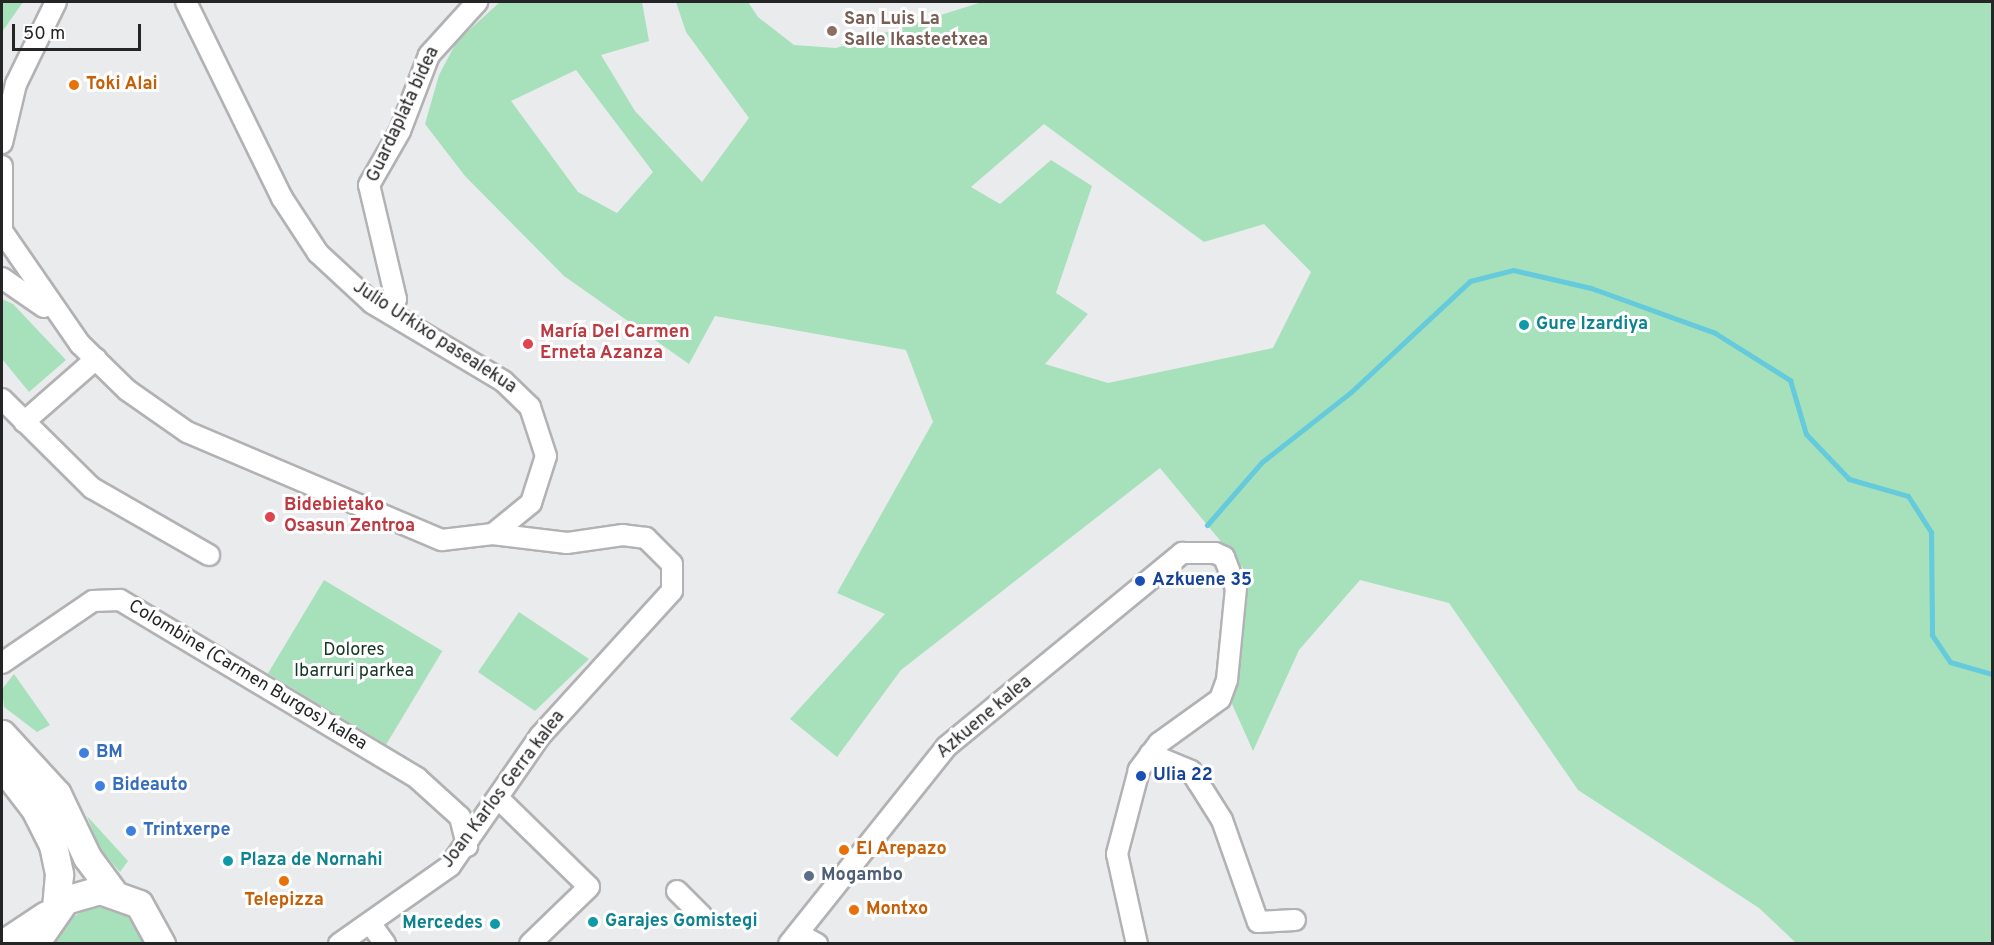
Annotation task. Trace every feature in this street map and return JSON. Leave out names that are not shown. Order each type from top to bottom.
[{"type":"highway","points":[[8,944],[47,923]]},
{"type":"main road","points":[[2,734],[57,794],[87,857],[112,891],[139,904],[162,940]]},
{"type":"main road","points":[[2,766],[12,791],[57,859],[47,923]]},
{"type":"main road","points":[[47,923],[76,894],[112,891]]},
{"type":"street","points":[[2,144],[6,102],[56,2]]},
{"type":"street","name":"Julio Urkixo pasealekua","points":[[3,238],[63,321],[96,359],[146,404],[201,437],[420,533],[454,542],[493,534],[519,516],[538,489],[546,456],[539,423],[518,392],[390,312],[343,278],[298,225],[186,2]]},
{"type":"street","name":"Guardaplata bidea","points":[[390,312],[396,299],[369,185],[400,131],[429,55],[477,2]]},
{"type":"street","points":[[2,166],[3,238]]},
{"type":"street","name":"Julio Urkixo pasealekua","points":[[2,278],[63,321]]},
{"type":"street","points":[[24,422],[96,359]]},
{"type":"street","points":[[2,399],[92,488],[208,555]]},
{"type":"street","name":"Joan Karlos Gerra kalea","points":[[339,944],[430,883],[466,846],[500,800],[540,735],[663,604],[675,578],[662,548],[646,538],[622,535],[567,543],[493,534]]},
{"type":"street","name":"Azkuene kalea","points":[[794,939],[946,747],[1182,553],[1202,550],[1224,557],[1236,588],[1221,699],[1150,754]]},
{"type":"street","name":"Colombine (Carmen Burgos) kalea","points":[[2,663],[93,602],[120,600],[417,778],[460,817],[466,846]]},
{"type":"street","points":[[1137,944],[1117,854],[1139,770],[1150,754],[1191,771],[1222,820],[1258,922],[1295,920]]},
{"type":"street","points":[[500,800],[590,887],[530,944]]},
{"type":"street","points":[[677,891],[702,916]]},
{"type":"street","points":[[370,923],[386,944]]},
{"type":"street","points":[[794,939],[817,944]]},
{"type":"green space","points":[[2,2],[23,2],[2,32]]},
{"type":"green space","points":[[500,2],[642,2],[649,41],[601,55],[635,111],[702,182],[749,118],[686,32],[676,2],[748,2],[758,17],[794,45],[836,48],[982,2],[1992,2],[1992,943],[1796,943],[1759,908],[1578,790],[1449,603],[1360,580],[1299,650],[1253,751],[1232,704],[1247,573],[1160,468],[901,670],[837,757],[790,719],[885,614],[837,593],[933,422],[906,350],[715,316],[689,364],[564,276],[465,176],[425,124],[439,75],[457,41]],"holes":[[[576,70],[653,172],[617,213],[578,192],[511,101]],[[1044,124],[1204,242],[1264,224],[1311,272],[1273,348],[1108,383],[1045,364],[1088,314],[1056,293],[1092,186],[1051,160],[1000,204],[971,187]]]},
{"type":"green space","points":[[2,299],[13,304],[66,360],[29,392],[2,359]]},
{"type":"green space","name":"Dolores Ibarruri parkea","points":[[324,580],[442,651],[386,745],[268,673]]},
{"type":"green space","points":[[519,612],[589,659],[535,711],[478,672]]},
{"type":"green space","points":[[14,674],[50,725],[37,732],[4,707],[2,689]]},
{"type":"green space","points":[[87,816],[128,861],[120,872],[99,848]]},
{"type":"green space","points":[[93,906],[125,913],[145,943],[54,944],[65,921]]},
{"type":"waterway","points":[[1207,525],[1262,462],[1351,392],[1470,281],[1513,270],[1591,288],[1715,333],[1790,380],[1806,434],[1849,479],[1908,496],[1931,532],[1932,635],[1950,662],[1992,674]]},
{"type":"place","name":"San Luis La Salle Ikasteetxea","points":[[832,31]]},
{"type":"place","name":"Toki Alai","points":[[74,85]]},
{"type":"place","name":"Gure Izardiya","points":[[1524,325]]},
{"type":"place","name":"María Del Carmen Erneta Azanza","points":[[528,344]]},
{"type":"place","name":"Bidebietako Osasun Zentroa","points":[[270,517]]},
{"type":"place","name":"Azkuene 35","points":[[1140,581]]},
{"type":"place","name":"BM","points":[[84,753]]},
{"type":"place","name":"Ulia 22","points":[[1141,776]]},
{"type":"place","name":"Bideauto","points":[[100,786]]},
{"type":"place","name":"Trintxerpe","points":[[131,831]]},
{"type":"place","name":"El Arepazo","points":[[844,850]]},
{"type":"place","name":"Plaza de Nornahi","points":[[228,861]]},
{"type":"place","name":"Mogambo","points":[[809,876]]},
{"type":"place","name":"Telepizza","points":[[284,881]]},
{"type":"place","name":"Montxo","points":[[854,910]]},
{"type":"place","name":"Garajes Gomistegi","points":[[593,922]]},
{"type":"place","name":"Mercedes","points":[[495,924]]}]
